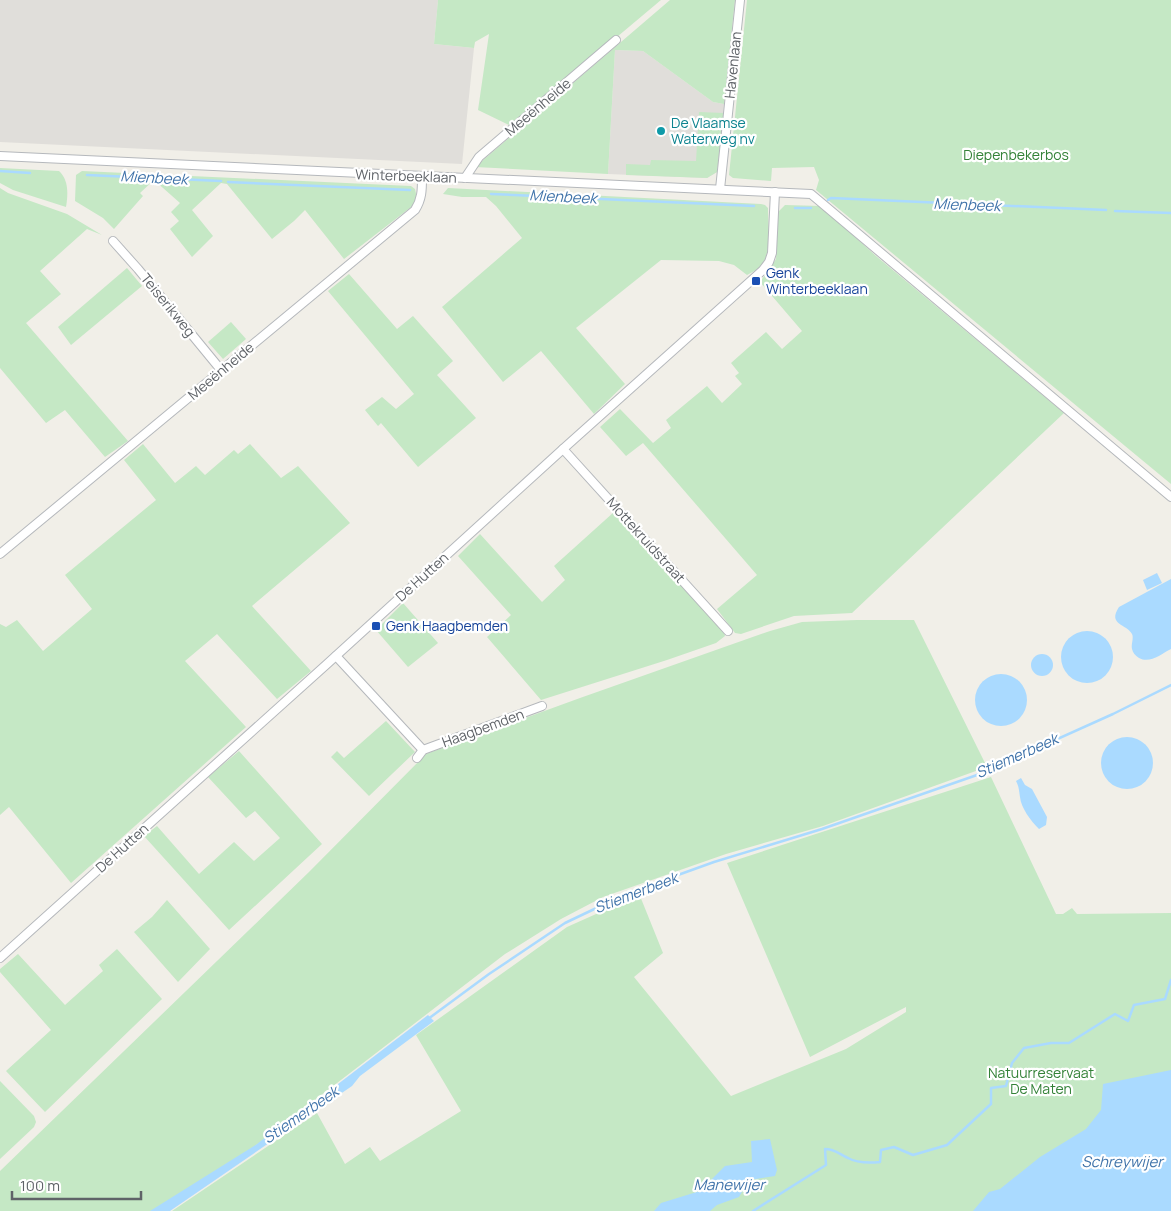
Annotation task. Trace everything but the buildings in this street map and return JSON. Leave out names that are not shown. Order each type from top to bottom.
[{"type":"street","name":"Havenlaan","points":[[720,189],[740,0]]},
{"type":"street","name":"Meeënheide","points":[[465,178],[479,157],[616,40]]},
{"type":"street","name":"Winterbeeklaan","points":[[0,156],[812,194],[1171,497]]},
{"type":"street","name":"Meeënheide","points":[[0,554],[415,210],[422,196],[422,177]]},
{"type":"street","name":"De Hutten","points":[[0,958],[763,270],[769,262],[772,253],[775,192]]},
{"type":"street","name":"Teiserikweg","points":[[113,241],[221,370]]},
{"type":"street","name":"Mottekruidstraat","points":[[563,449],[728,630]]},
{"type":"street","points":[[336,656],[423,750]]},
{"type":"street","name":"Haagbemden","points":[[416,758],[423,750],[542,706]]},
{"type":"shaded area","points":[[0,0],[438,0],[434,44],[474,48],[462,164],[0,142]]},
{"type":"shaded area","points":[[615,50],[643,51],[713,102],[724,104],[717,172],[707,178],[608,174]]},
{"type":"green space","points":[[438,0],[661,0],[511,126],[478,110],[489,34],[475,42],[474,48],[434,44]]},
{"type":"green space","points":[[670,0],[735,0],[724,104],[713,102],[643,51],[615,50],[608,174],[475,167]]},
{"type":"green space","name":"Diepenbekerbos","points":[[747,0],[1171,0],[1171,484],[816,190],[819,180],[814,167],[772,168],[771,181],[733,178],[729,175]]},
{"type":"green space","points":[[699,112],[724,113],[717,172],[707,178],[626,175],[626,164],[650,165],[651,160],[696,161]]},
{"type":"green space","points":[[0,168],[59,171],[66,183],[66,207],[13,190],[0,183]]},
{"type":"green space","points":[[82,171],[411,186],[415,189],[417,198],[415,204],[344,259],[305,210],[272,239],[227,184],[221,183],[192,210],[213,236],[192,257],[170,229],[179,221],[171,212],[180,203],[154,180],[140,193],[143,196],[114,229],[103,218],[75,201],[76,175]]},
{"type":"green space","points":[[0,188],[8,193],[67,214],[102,235],[87,229],[40,271],[61,294],[26,323],[128,441],[105,457],[65,410],[46,423],[0,368]]},
{"type":"green space","points":[[448,188],[761,204],[768,208],[769,238],[767,254],[761,266],[747,275],[734,265],[719,261],[661,260],[576,328],[625,384],[594,414],[541,351],[503,382],[442,307],[522,238],[496,206],[486,197],[462,197],[443,194]]},
{"type":"green space","points":[[785,205],[821,206],[876,256],[1064,413],[852,613],[794,616],[741,634],[735,633],[717,609],[757,575],[643,443],[626,456],[600,427],[620,409],[653,443],[671,428],[666,420],[707,386],[722,403],[742,384],[735,376],[739,373],[731,363],[766,332],[782,349],[802,331],[760,282],[776,259],[778,215]]},
{"type":"green space","points":[[127,268],[142,286],[71,345],[58,327]]},
{"type":"green space","points":[[349,274],[397,329],[413,316],[453,361],[437,375],[476,418],[418,467],[381,423],[378,426],[365,410],[382,397],[396,409],[414,394],[328,291]]},
{"type":"green space","points":[[231,322],[246,339],[223,359],[208,342]]},
{"type":"green space","points":[[143,444],[175,483],[196,466],[205,475],[234,450],[238,454],[250,444],[281,478],[298,466],[350,523],[252,606],[311,671],[277,699],[217,634],[185,661],[246,727],[71,883],[9,807],[0,815],[0,624],[6,627],[17,620],[43,651],[92,609],[65,575],[156,500],[124,460]]},
{"type":"green space","points":[[614,512],[724,632],[725,636],[716,643],[541,700],[487,637],[511,615],[458,556],[480,534],[542,602],[565,580],[554,566]]},
{"type":"green space","points":[[403,603],[438,643],[408,667],[376,630]]},
{"type":"green space","points":[[914,620],[987,767],[823,826],[726,854],[603,897],[561,919],[505,954],[255,1146],[155,1211],[0,1211],[0,1171],[309,872],[426,754],[770,631],[802,622]]},
{"type":"green space","points":[[386,721],[415,752],[369,796],[331,757],[337,751],[344,758]]},
{"type":"green space","points":[[239,751],[322,844],[229,930],[144,836],[157,826],[199,874],[234,842],[254,861],[280,838],[255,811],[246,818],[208,777]]},
{"type":"green space","name":"Natuurreservaat De Maten","points":[[991,777],[1056,914],[1063,914],[1072,908],[1077,914],[1171,913],[1171,1211],[172,1211],[317,1113],[345,1164],[370,1147],[380,1161],[461,1111],[416,1035],[567,927],[640,896],[663,953],[634,977],[731,1096],[846,1049],[906,1012],[906,1007],[810,1057],[727,863]]},
{"type":"green space","points":[[167,900],[210,949],[178,982],[134,932],[152,917]]},
{"type":"green space","points":[[117,949],[162,999],[45,1112],[6,1071],[51,1030],[0,972],[0,969],[18,954],[65,1005],[103,971],[99,965]]},
{"type":"green space","points":[[0,1081],[34,1116],[36,1122],[34,1127],[0,1159]]},
{"type":"water","points":[[1157,573],[1162,583],[1147,590],[1143,580]]},
{"type":"water","points":[[1171,579],[1171,649],[1159,656],[1143,660],[1134,654],[1132,634],[1119,624],[1115,617],[1116,613],[1119,607]]},
{"type":"water","points":[[1082,631],[1092,631],[1106,638],[1113,652],[1113,662],[1106,676],[1092,683],[1082,683],[1072,679],[1065,672],[1061,662],[1061,652],[1065,642],[1072,635]]},
{"type":"water","points":[[1042,654],[1050,657],[1053,665],[1050,673],[1042,676],[1034,673],[1031,665],[1034,657]]},
{"type":"water","points":[[996,674],[1006,674],[1020,681],[1027,695],[1027,705],[1020,719],[1006,726],[996,726],[986,722],[979,715],[975,705],[975,695],[979,685],[986,678]]},
{"type":"water","points":[[1122,737],[1132,737],[1142,741],[1149,748],[1153,763],[1149,778],[1142,785],[1132,789],[1122,789],[1112,785],[1105,778],[1101,768],[1101,758],[1105,748],[1112,741]]},
{"type":"water","points":[[1021,778],[1025,785],[1032,789],[1047,817],[1046,825],[1039,829],[1022,806],[1016,781]]},
{"type":"water","points":[[428,1015],[434,1021],[360,1076],[352,1086],[170,1211],[150,1211],[257,1144]]},
{"type":"water","name":"Schreywijer","points":[[1171,1070],[1171,1211],[973,1211],[989,1192],[1000,1189],[1040,1157],[1086,1129],[1101,1110],[1103,1084]]},
{"type":"water","name":"Manewijer","points":[[770,1139],[777,1170],[775,1176],[749,1180],[739,1197],[717,1205],[710,1211],[654,1211],[661,1203],[700,1191],[725,1166],[752,1162],[751,1141]]},
{"type":"waterway","name":"Mienbeek","points":[[0,171],[30,173]]},
{"type":"waterway","name":"Mienbeek","points":[[87,175],[221,181]]},
{"type":"waterway","name":"Mienbeek","points":[[228,182],[410,190]]},
{"type":"waterway","name":"Mienbeek","points":[[491,194],[754,206]]},
{"type":"waterway","name":"Mienbeek","points":[[828,200],[831,198],[1106,210]]},
{"type":"waterway","name":"Mienbeek","points":[[795,208],[811,208]]},
{"type":"waterway","name":"Mienbeek","points":[[1115,211],[1171,213]]},
{"type":"waterway","name":"Stiemerbeek","points":[[428,1019],[489,974],[565,923],[628,893],[714,862],[822,829],[977,775],[1113,714],[1171,685]]},
{"type":"waterway","points":[[753,1211],[826,1165],[825,1149],[855,1161],[880,1162],[881,1150],[894,1147],[913,1155],[947,1145],[991,1104],[991,1088],[1006,1086],[1012,1063],[1024,1048],[1051,1043],[1069,1043],[1115,1014],[1128,1021],[1134,1005],[1165,999],[1171,980]]},
{"type":"place","name":"De Vlaamse Waterweg nv","points":[[661,131]]},
{"type":"place","name":"Genk Winterbeeklaan","points":[[756,281]]},
{"type":"place","name":"Genk Haagbemden","points":[[376,626]]}]
